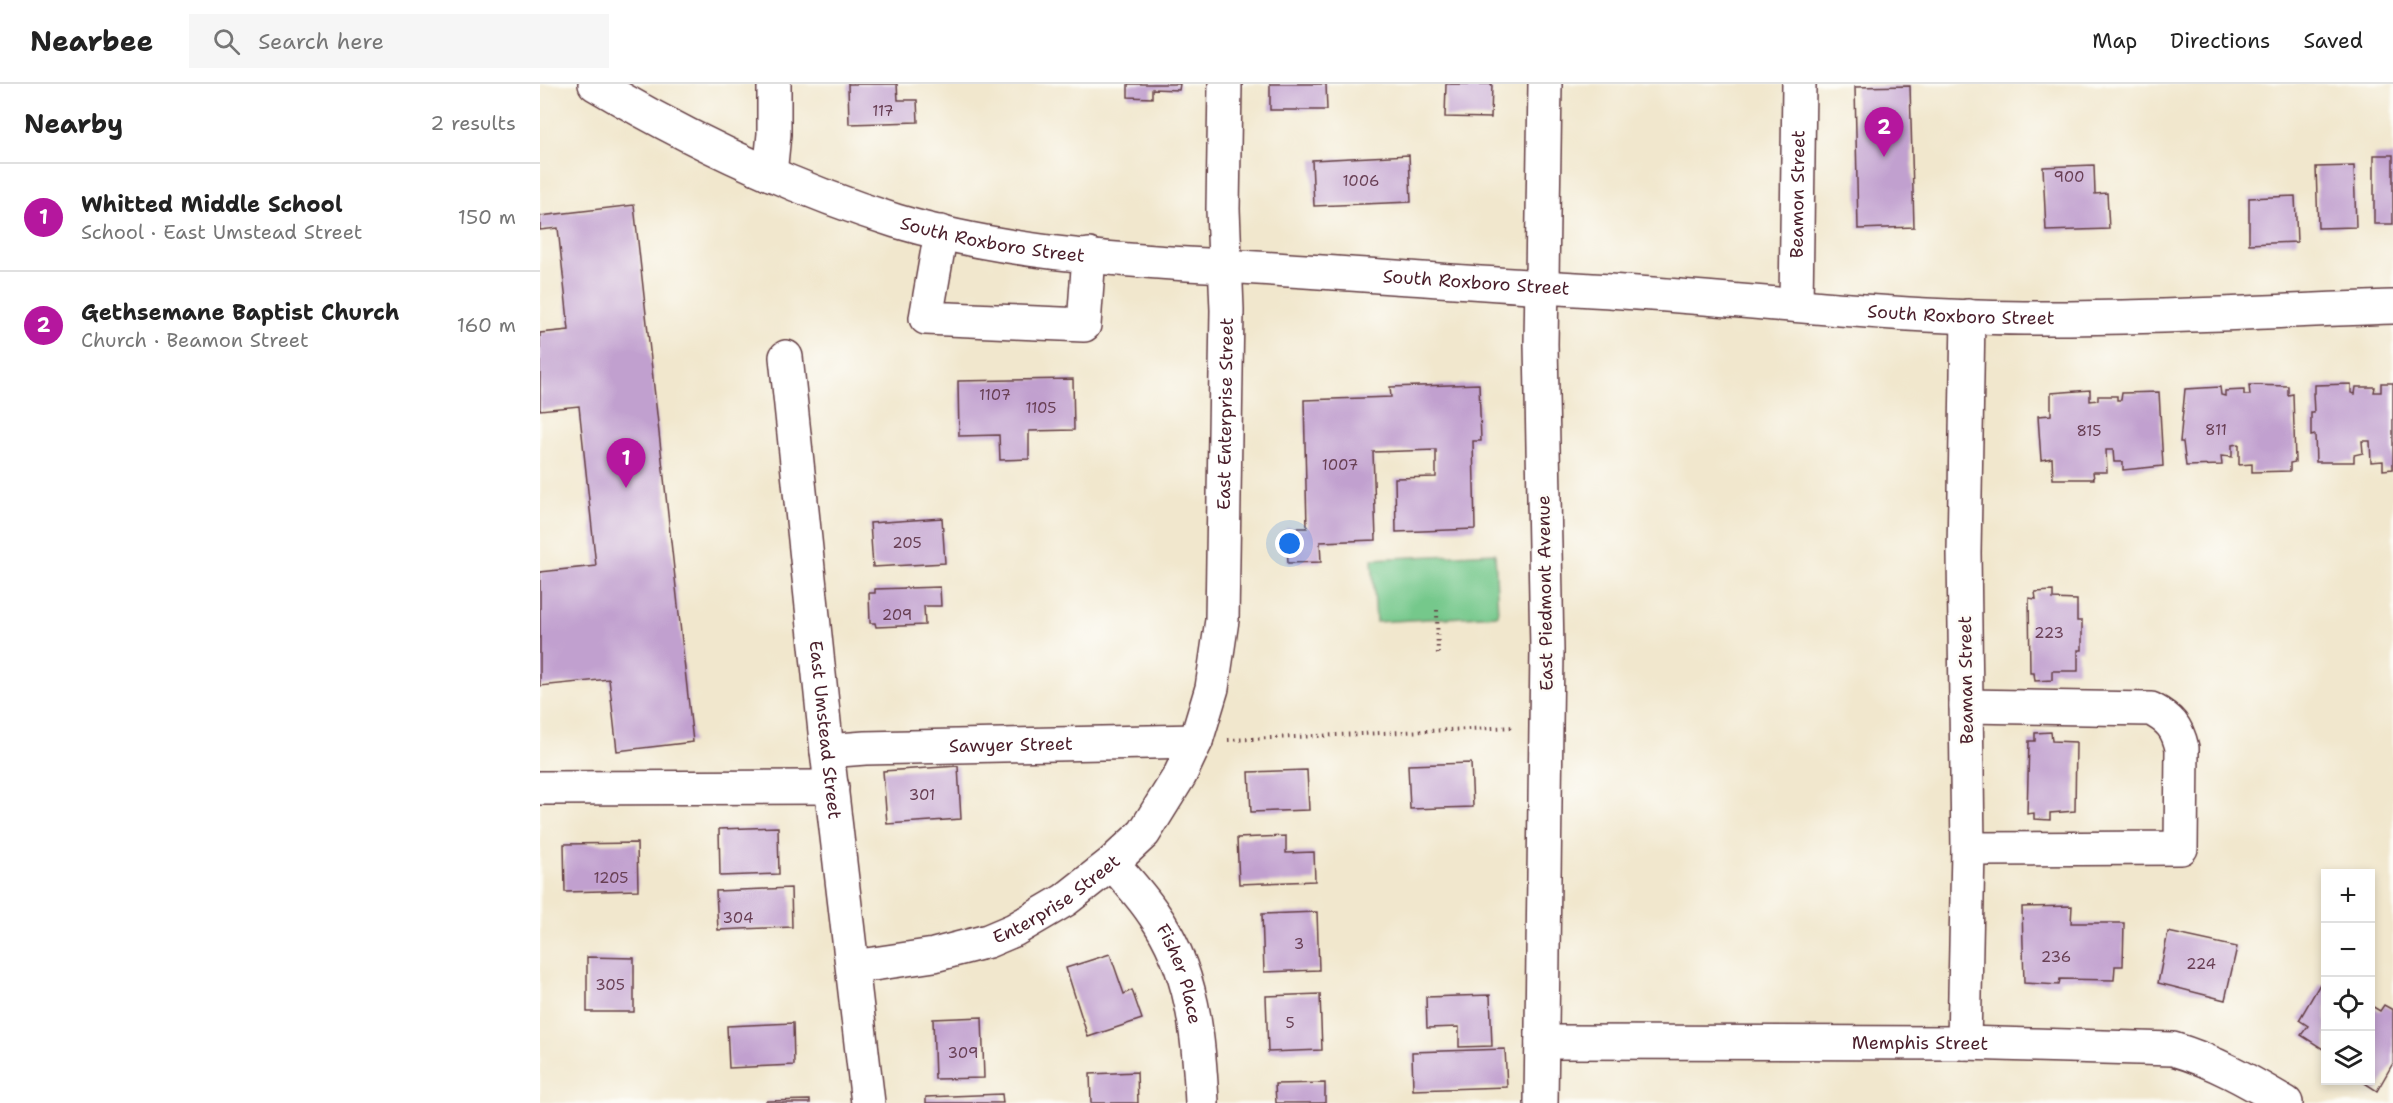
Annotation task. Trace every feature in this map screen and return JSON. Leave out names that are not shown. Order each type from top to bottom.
[{"type":"street","name":"South Roxboro Street","points":[[595,84],[684,134],[770,174],[880,215],[941,232],[1040,251],[1225,267],[1664,294],[1968,316],[2117,316],[2393,308]]},
{"type":"street","points":[[770,174],[774,134],[774,84]]},
{"type":"street","name":"East Enterprise Street","points":[[1212,741],[1212,688],[1222,620],[1227,310],[1223,209],[1225,84]]},
{"type":"street","name":"East Piedmont Avenue","points":[[1541,1103],[1547,650],[1542,344],[1545,84]]},
{"type":"street","name":"Beamon Street","points":[[1796,305],[1799,84]]},
{"type":"street","points":[[941,232],[926,318],[1084,325],[1089,255]]},
{"type":"street","name":"Beaman Street","points":[[1964,1043],[1968,849],[1964,553],[1968,316]]},
{"type":"street","name":"East Umstead Street","points":[[786,357],[827,751],[868,1103]]},
{"type":"street","points":[[1966,706],[2151,709],[2166,717],[2179,733],[2182,748],[2181,848],[1968,849]]},
{"type":"street","name":"Sawyer Street","points":[[827,751],[900,747],[1212,741]]},
{"type":"street","name":"Enterprise Street","points":[[854,968],[934,955],[988,941],[1014,930],[1065,900],[1112,863],[1144,833],[1180,775],[1212,741]]},
{"type":"street","points":[[540,788],[832,787]]},
{"type":"street","name":"Fisher Place","points":[[1112,863],[1154,913],[1179,961],[1194,1008],[1202,1103]]},
{"type":"street","name":"Memphis Street","points":[[1542,1042],[1964,1043],[2173,1049],[2198,1056],[2227,1069],[2286,1103]]},
{"type":"path","points":[[1437,610],[1438,658]]},
{"type":"path","points":[[1212,741],[1518,727]]},
{"type":"green space","points":[[1495,553],[1498,615],[1376,622],[1372,559]]},
{"type":"building","points":[[848,84],[897,84],[898,100],[917,100],[918,122],[849,124]]},
{"type":"building","points":[[1128,84],[1180,84],[1179,90],[1152,89],[1152,98],[1128,97]]},
{"type":"building","points":[[1270,84],[1326,84],[1327,110],[1270,110]]},
{"type":"building","points":[[1446,84],[1492,84],[1491,118],[1445,117]]},
{"type":"building","points":[[1910,86],[1914,227],[1858,229],[1855,87]]},
{"type":"building","points":[[1409,155],[1411,202],[1314,206],[1312,160]]},
{"type":"building","points":[[2374,155],[2393,155],[2393,224],[2374,224]]},
{"type":"building","points":[[2094,165],[2095,194],[2107,193],[2109,229],[2046,231],[2043,167]]},
{"type":"building","points":[[2354,166],[2356,227],[2318,228],[2316,167]]},
{"type":"building","points":[[2295,196],[2297,242],[2249,244],[2249,198]]},
{"type":"building","points":[[634,205],[693,742],[617,751],[609,679],[540,686],[540,572],[596,566],[579,406],[540,410],[540,333],[569,330],[558,228],[540,230],[540,216]]},
{"type":"building","points":[[1073,379],[1074,430],[1029,431],[1029,459],[1000,460],[999,435],[959,436],[958,381]]},
{"type":"building","points":[[2381,383],[2393,383],[2393,469],[2383,470],[2383,461],[2371,462],[2370,441],[2362,441],[2363,453],[2354,455],[2354,462],[2316,462],[2315,435],[2311,436],[2315,385],[2351,384],[2351,393],[2355,394],[2356,387],[2375,387],[2374,392],[2381,392]]},
{"type":"building","points":[[1479,384],[1481,441],[1473,441],[1475,529],[1396,532],[1395,478],[1436,477],[1436,450],[1373,452],[1376,540],[1320,542],[1321,562],[1288,563],[1286,528],[1307,528],[1304,400],[1391,397],[1390,387]]},
{"type":"building","points":[[2249,385],[2288,386],[2288,395],[2293,394],[2295,462],[2290,463],[2290,471],[2252,472],[2252,464],[2239,465],[2239,444],[2232,445],[2232,457],[2221,456],[2222,465],[2186,466],[2183,442],[2180,442],[2185,389],[2220,387],[2221,395],[2225,396],[2225,391],[2244,390],[2244,395],[2250,395]]},
{"type":"building","points":[[2090,390],[2090,401],[2098,400],[2098,396],[2117,396],[2117,400],[2121,400],[2122,393],[2159,392],[2163,466],[2123,470],[2123,462],[2114,462],[2113,450],[2106,450],[2107,472],[2093,472],[2094,479],[2053,479],[2052,458],[2041,460],[2038,416],[2051,415],[2051,393]]},
{"type":"building","points":[[942,518],[945,563],[873,567],[870,523]]},
{"type":"building","points":[[940,587],[941,606],[924,606],[925,625],[876,627],[875,623],[870,623],[869,593],[875,593],[875,589]]},
{"type":"building","points":[[2053,591],[2053,599],[2077,600],[2077,621],[2082,621],[2082,650],[2078,650],[2078,671],[2052,671],[2052,680],[2035,681],[2034,673],[2030,673],[2029,598],[2036,599],[2035,592]]},
{"type":"building","points":[[2051,732],[2052,741],[2076,742],[2075,811],[2050,813],[2050,820],[2034,819],[2034,813],[2027,814],[2029,741],[2035,741],[2035,733]]},
{"type":"building","points":[[1471,763],[1473,807],[1410,809],[1408,765]]},
{"type":"building","points":[[958,766],[961,819],[887,824],[883,771]]},
{"type":"building","points":[[1307,770],[1309,810],[1251,812],[1249,772]]},
{"type":"building","points":[[778,827],[779,874],[720,876],[719,829]]},
{"type":"building","points":[[1286,836],[1286,853],[1314,852],[1315,881],[1239,884],[1237,838]]},
{"type":"building","points":[[637,843],[638,890],[565,892],[564,844]]},
{"type":"building","points":[[791,888],[792,927],[718,930],[716,891]]},
{"type":"building","points":[[2072,906],[2071,923],[2124,923],[2123,966],[2115,966],[2114,980],[2060,979],[2059,985],[2024,983],[2022,907]]},
{"type":"building","points":[[1317,912],[1319,970],[1264,972],[1262,914]]},
{"type":"building","points":[[2168,932],[2237,947],[2225,1000],[2158,983]]},
{"type":"building","points":[[1110,954],[1124,994],[1132,990],[1142,1019],[1088,1037],[1066,968]]},
{"type":"building","points":[[587,957],[634,958],[634,1012],[587,1012]]},
{"type":"building","points":[[2321,984],[2321,1048],[2301,1035],[2308,1026],[2299,1020]]},
{"type":"building","points":[[1320,994],[1322,1050],[1268,1052],[1266,996]]},
{"type":"building","points":[[1490,995],[1492,1046],[1459,1047],[1459,1027],[1427,1028],[1426,997]]},
{"type":"building","points":[[2384,1005],[2393,1010],[2393,1063],[2377,1091],[2368,1085],[2375,1085],[2375,1008],[2380,1011]]},
{"type":"building","points":[[982,1017],[984,1078],[935,1079],[933,1019]]},
{"type":"building","points":[[793,1023],[794,1065],[729,1068],[727,1026]]},
{"type":"building","points":[[1505,1049],[1507,1087],[1413,1090],[1412,1052]]},
{"type":"building","points":[[1137,1072],[1138,1103],[1091,1103],[1090,1074]]},
{"type":"building","points":[[1325,1083],[1325,1103],[1276,1103],[1275,1084]]},
{"type":"building","points":[[1002,1094],[1003,1103],[926,1103],[926,1097]]},
{"type":"building","points":[[810,1100],[810,1103],[766,1103],[766,1101]]},
{"type":"place","name":"Gethsemane Baptist Church","points":[[1884,157]]},
{"type":"place","name":"Whitted Middle School","points":[[626,488]]}]
